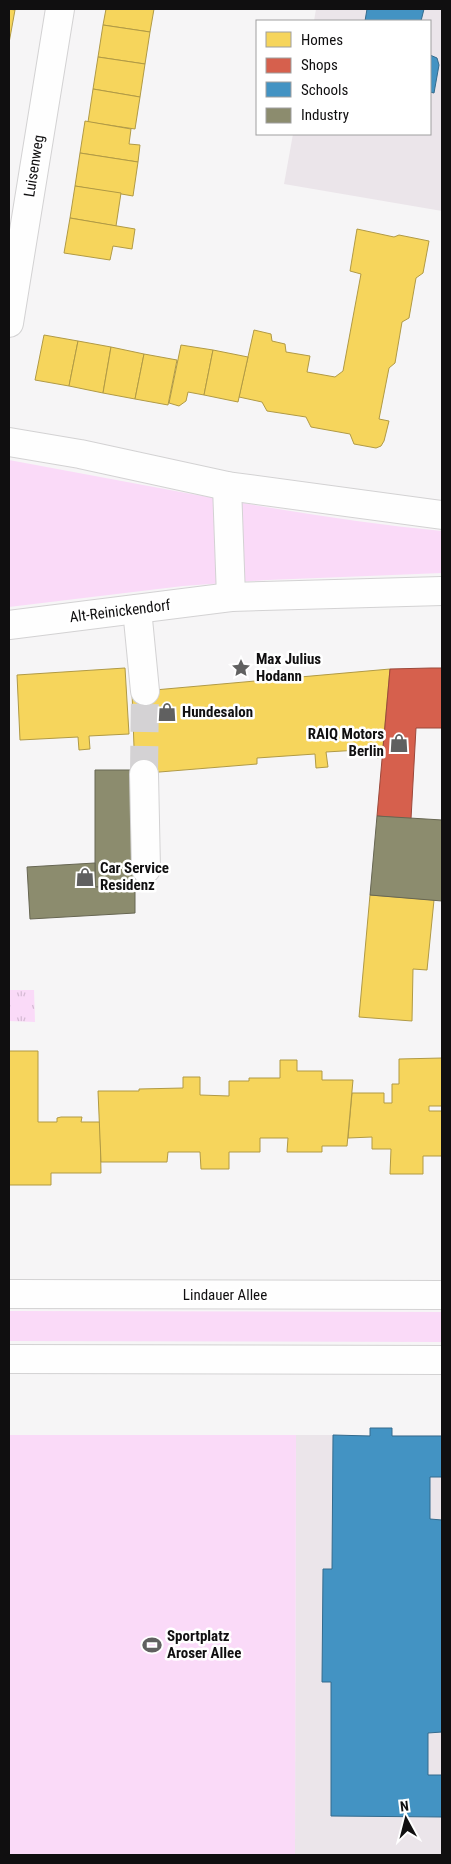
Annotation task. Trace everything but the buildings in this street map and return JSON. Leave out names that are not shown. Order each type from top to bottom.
[{"type":"street","name":"Luisenweg","points":[[9,324],[60,9]]},
{"type":"street","points":[[9,442],[80,454],[227,486],[442,515]]},
{"type":"street","points":[[227,486],[231,597]]},
{"type":"street","name":"Alt-Reinickendorf","points":[[9,625],[231,597],[442,591]]},
{"type":"street","points":[[136,609],[145,691]]},
{"type":"street","points":[[144,774],[146,869]]},
{"type":"street","name":"Lindauer Allee","points":[[9,1294],[442,1295]]},
{"type":"street","points":[[9,1359],[442,1360]]},
{"type":"shaded area","points":[[316,9],[442,9],[442,211],[284,184],[293,135],[431,135],[431,20],[314,20]]},
{"type":"shaded area","points":[[296,1435],[442,1435],[442,1855],[295,1855]]},
{"type":"green space","points":[[9,460],[333,518],[442,531],[442,573],[268,580],[183,586],[9,607]]},
{"type":"green space","points":[[9,990],[34,990],[35,1022],[9,1021]]},
{"type":"green space","points":[[9,1311],[442,1312],[442,1342],[9,1341]]},
{"type":"green space","name":"Sportplatz Aroser Allee","points":[[9,1435],[296,1435],[295,1855],[9,1855]]},
{"type":"tunnel","points":[[144,774],[145,691]]},
{"type":"place","name":"Max Julius Hodann","points":[[241,668]]},
{"type":"place","name":"Hundesalon","points":[[167,712]]},
{"type":"place","name":"RAIQ Motors Berlin","points":[[399,743]]},
{"type":"place","name":"Car Service Residenz","points":[[85,877]]},
{"type":"place","name":"Sportplatz Aroser Allee","points":[[152,1645]]}]
